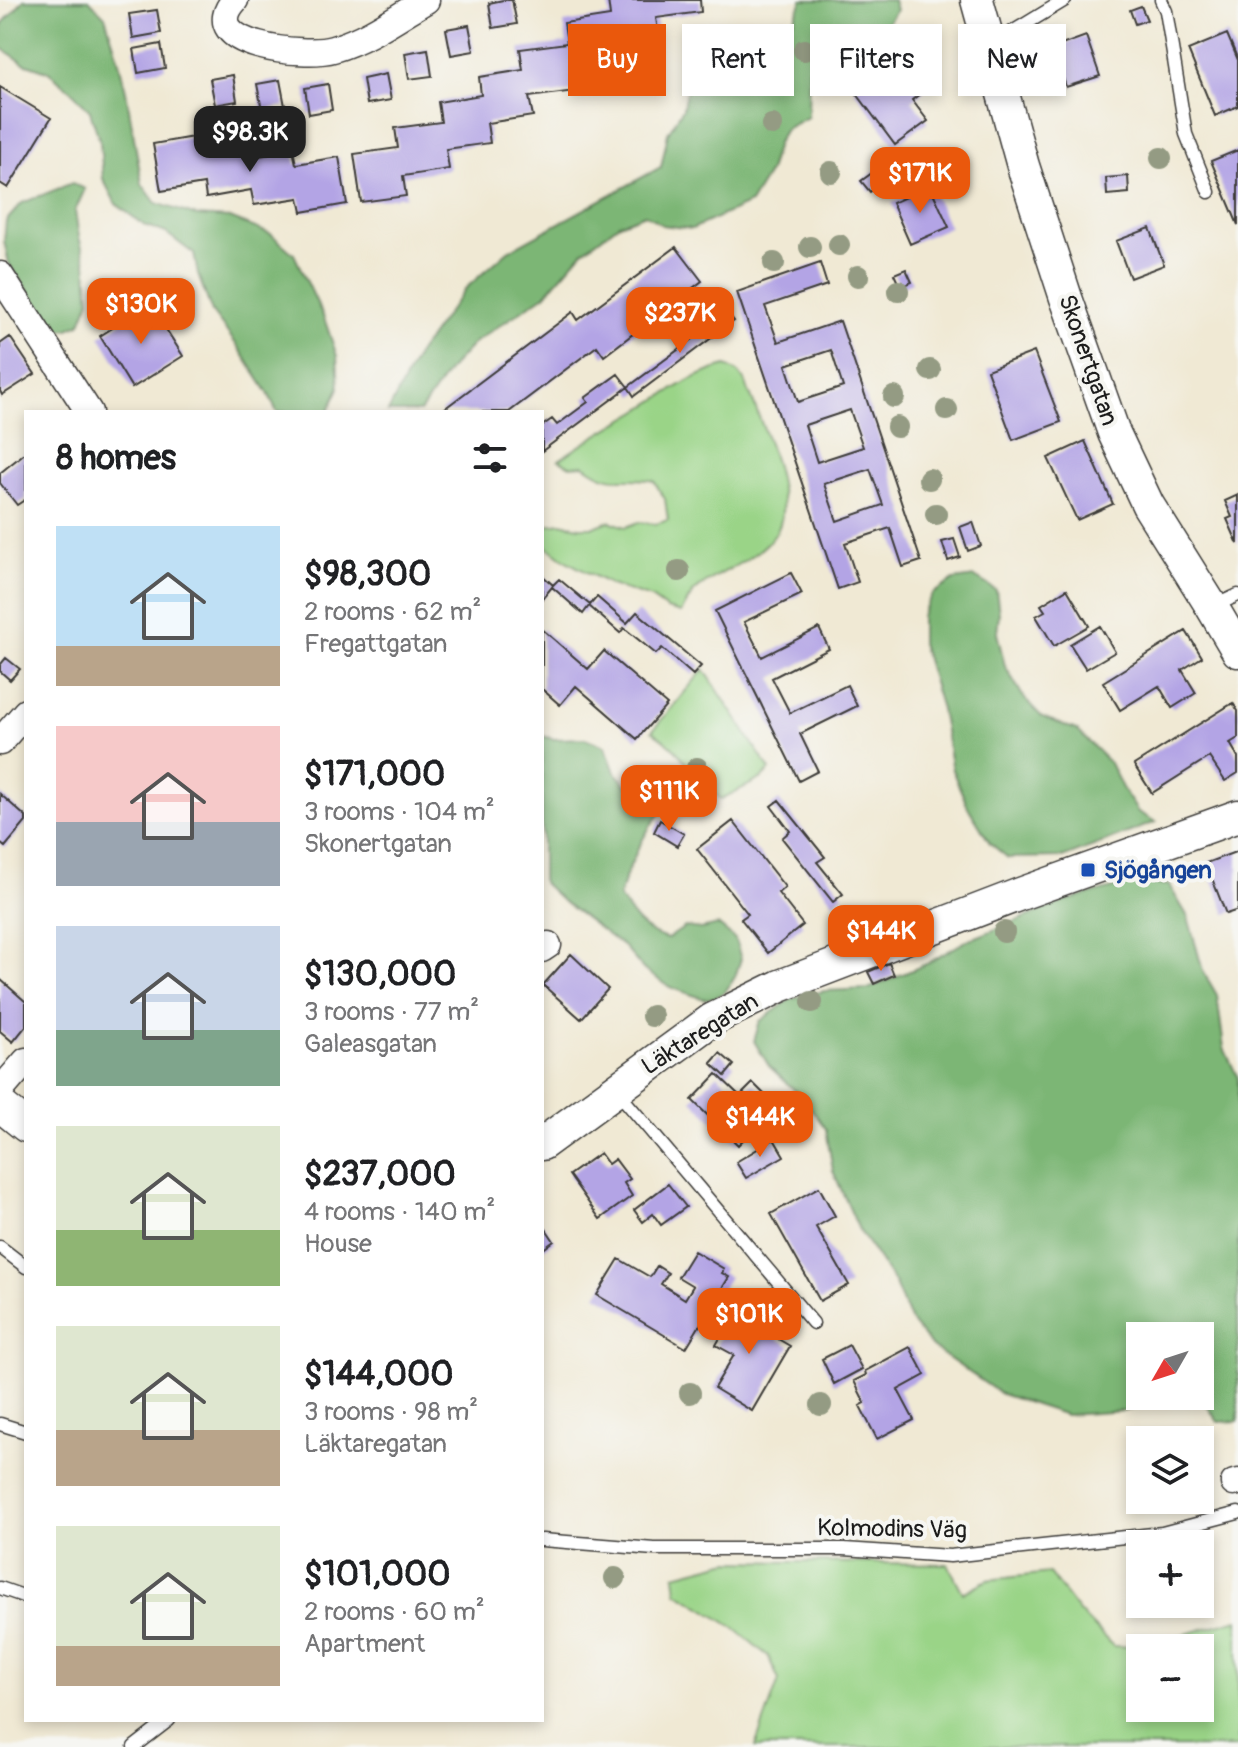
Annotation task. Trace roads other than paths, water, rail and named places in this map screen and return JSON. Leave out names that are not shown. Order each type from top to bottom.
[{"type":"street","points":[[235,0],[228,7],[225,22],[239,38],[263,46],[310,52],[347,44],[426,0]]},
{"type":"street","name":"Skonertgatan","points":[[977,0],[984,24]]},
{"type":"street","name":"Skonertgatan","points":[[1004,96],[1023,166],[1114,433],[1148,505],[1225,601],[1238,651]]},
{"type":"street","points":[[0,275],[88,410]]},
{"type":"street","points":[[0,742],[24,714]]},
{"type":"street","name":"Läktaregatan","points":[[544,1142],[713,1019],[780,986],[1023,893],[1238,816]]},
{"type":"street","points":[[0,1091],[24,1063]]},
{"type":"street","points":[[0,1105],[24,1124]]},
{"type":"lane","points":[[1026,24],[1065,0]]},
{"type":"lane","points":[[1161,0],[1166,11],[1186,134],[1209,192]]},
{"type":"lane","name":"Läktaregatan","points":[[615,1089],[813,1323]]},
{"type":"lane","points":[[0,1247],[24,1265]]},
{"type":"lane","points":[[0,1424],[24,1431]]},
{"type":"lane","name":"Kolmodins Väg","points":[[544,1540],[654,1549],[844,1549],[950,1556],[1162,1533],[1238,1513]]},
{"type":"lane","points":[[0,1588],[24,1596]]},
{"type":"lane","points":[[134,1747],[166,1722]]},
{"type":"place","name":"Sjögången","points":[[1088,870]]}]
